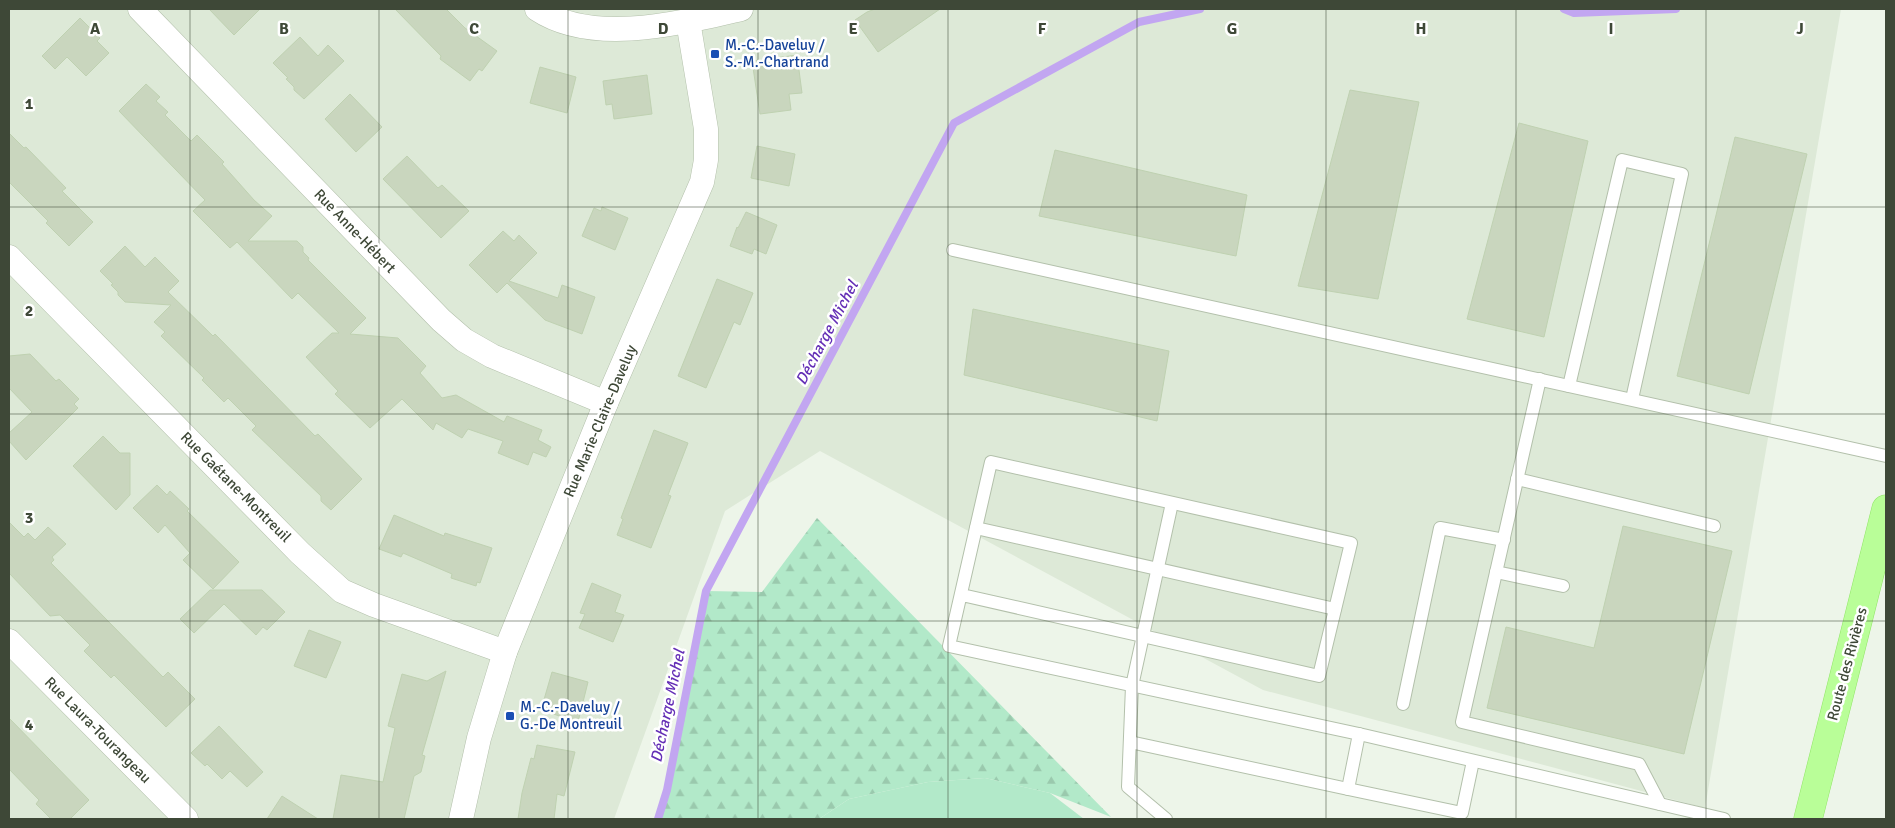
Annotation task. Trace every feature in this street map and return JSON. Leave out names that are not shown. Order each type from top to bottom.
[{"type":"main road","name":"Route des Rivières","points":[[1808,819],[1886,509]]},
{"type":"street","name":"Rue Anne-Hébert","points":[[140,9],[434,312],[464,340],[492,356],[606,403]]},
{"type":"street","points":[[537,9],[552,19],[588,28],[622,29],[688,21],[741,9]]},
{"type":"street","name":"Rue Marie-Claire-Daveluy","points":[[461,819],[479,738],[506,652],[606,403],[702,182],[706,160],[706,129],[688,21]]},
{"type":"street","name":"Rue Gaétane-Montreuil","points":[[9,257],[294,546],[342,591],[374,605],[506,652]]},
{"type":"street","name":"Rue Laura-Tourangeau","points":[[9,641],[186,819]]},
{"type":"lane","points":[[1570,386],[1622,160],[1682,174],[1632,400]]},
{"type":"lane","points":[[953,250],[1886,456]]},
{"type":"lane","points":[[1540,379],[1462,722],[1639,764],[1660,804]]},
{"type":"lane","points":[[962,595],[1319,676],[1351,543],[991,462],[949,646],[1359,734],[1724,819]]},
{"type":"lane","points":[[1517,479],[1714,526]]},
{"type":"lane","points":[[1166,819],[1128,787],[1132,686],[1172,503]]},
{"type":"lane","points":[[976,528],[1335,609]]},
{"type":"lane","points":[[1403,704],[1440,528],[1504,540]]},
{"type":"lane","points":[[1496,572],[1563,586]]},
{"type":"lane","points":[[1348,790],[1359,734]]},
{"type":"lane","points":[[1130,742],[1462,813],[1473,761]]},
{"type":"shaded area","points":[[9,9],[1841,9],[1705,808],[1263,690],[820,451],[725,511],[614,819],[9,819]]},
{"type":"green space","points":[[817,518],[1111,817],[1050,793],[985,778],[928,782],[849,799],[819,819],[658,819],[675,759],[706,591],[762,592]]},
{"type":"green space","points":[[985,778],[1050,793],[1084,819],[819,819],[849,799],[928,782]]},
{"type":"building","points":[[209,9],[260,9],[234,35]]},
{"type":"building","points":[[395,9],[446,9],[465,28],[497,51],[482,71],[479,69],[470,81],[440,59],[441,56]]},
{"type":"building","points":[[875,9],[940,9],[878,52],[855,20]]},
{"type":"building","points":[[80,18],[100,38],[97,41],[109,53],[86,76],[67,57],[55,69],[42,56]]},
{"type":"building","points":[[300,37],[318,56],[328,45],[344,61],[304,99],[294,90],[294,87],[286,79],[288,78],[273,63]]},
{"type":"building","points":[[797,55],[802,93],[789,94],[791,110],[760,114],[752,61]]},
{"type":"building","points":[[540,67],[576,77],[567,113],[530,103]]},
{"type":"building","points":[[647,75],[652,114],[614,119],[612,104],[606,105],[603,81]]},
{"type":"building","points":[[146,84],[160,97],[156,101],[168,112],[165,115],[191,141],[197,135],[224,162],[222,164],[254,200],[272,216],[248,241],[297,241],[303,247],[303,252],[309,258],[308,260],[366,318],[350,334],[398,338],[426,366],[420,373],[442,398],[456,395],[504,422],[507,416],[542,430],[538,440],[551,447],[546,457],[533,452],[528,465],[498,453],[503,441],[468,429],[462,438],[436,423],[433,430],[402,399],[370,428],[335,394],[338,391],[306,357],[332,333],[339,333],[298,293],[292,299],[237,242],[230,248],[193,211],[205,200],[119,111]]},
{"type":"building","points":[[1350,90],[1419,102],[1378,299],[1298,286]]},
{"type":"building","points":[[350,94],[382,127],[356,152],[325,119]]},
{"type":"building","points":[[1519,123],[1588,141],[1544,337],[1467,319]]},
{"type":"building","points":[[9,133],[24,148],[26,147],[66,188],[62,191],[93,222],[69,246],[46,223],[48,221],[9,182]]},
{"type":"building","points":[[1735,137],[1807,154],[1749,394],[1677,376]]},
{"type":"building","points":[[757,146],[795,154],[789,186],[751,178]]},
{"type":"building","points":[[1055,150],[1247,195],[1236,256],[1039,216]]},
{"type":"building","points":[[407,156],[438,188],[442,185],[469,211],[441,238],[383,179]]},
{"type":"building","points":[[602,207],[628,218],[615,250],[582,236],[594,208],[601,211]]},
{"type":"building","points":[[746,212],[777,225],[766,254],[754,249],[752,254],[730,246],[737,227]]},
{"type":"building","points":[[503,231],[514,241],[519,235],[537,253],[509,281],[558,298],[562,285],[595,297],[582,334],[545,320],[507,283],[497,293],[469,265]]},
{"type":"building","points":[[125,246],[145,267],[155,257],[179,281],[168,292],[213,336],[215,334],[315,436],[318,434],[362,479],[331,510],[321,501],[321,496],[252,430],[256,426],[228,398],[224,402],[202,380],[204,378],[161,336],[165,332],[154,322],[171,305],[125,302],[118,295],[118,292],[111,285],[113,284],[100,271]]},
{"type":"building","points":[[717,279],[753,293],[740,325],[734,322],[706,388],[678,376]]},
{"type":"building","points":[[973,309],[1169,351],[1157,421],[964,375]]},
{"type":"building","points":[[30,354],[56,381],[59,379],[79,399],[74,404],[78,408],[26,460],[9,441],[9,433],[32,412],[9,388],[9,356]]},
{"type":"building","points":[[654,430],[688,443],[668,495],[671,496],[651,548],[617,535],[623,519],[621,518]]},
{"type":"building","points":[[103,436],[120,453],[130,453],[130,495],[116,510],[73,466]]},
{"type":"building","points":[[157,485],[167,495],[170,491],[189,509],[187,511],[239,562],[213,589],[183,560],[190,553],[165,525],[158,533],[133,508]]},
{"type":"building","points":[[394,515],[444,536],[445,533],[492,548],[480,583],[477,582],[476,586],[451,578],[452,574],[403,553],[401,557],[379,549]]},
{"type":"building","points":[[9,522],[24,537],[28,533],[35,540],[48,527],[66,544],[52,557],[54,560],[51,563],[163,677],[168,672],[195,699],[166,727],[114,675],[111,678],[84,651],[90,645],[60,615],[50,616],[9,573]]},
{"type":"building","points":[[1623,526],[1732,551],[1684,754],[1487,708],[1506,627],[1594,648]]},
{"type":"building","points":[[592,583],[621,595],[615,612],[624,615],[613,642],[579,628],[585,614],[580,613]]},
{"type":"building","points":[[210,590],[262,590],[285,612],[267,630],[263,627],[256,635],[224,604],[194,633],[180,619]]},
{"type":"building","points":[[309,630],[341,642],[326,678],[294,666]]},
{"type":"building","points":[[446,671],[422,755],[425,756],[421,772],[414,776],[404,819],[333,819],[341,775],[383,782],[395,728],[388,726],[402,674],[427,681]]},
{"type":"building","points":[[552,672],[588,682],[578,722],[541,710]]},
{"type":"building","points":[[9,718],[89,800],[70,819],[51,819],[36,804],[39,800],[9,769]]},
{"type":"building","points":[[219,726],[263,772],[247,787],[230,771],[222,779],[207,764],[205,766],[191,753]]},
{"type":"building","points":[[537,745],[575,752],[564,796],[557,794],[554,819],[518,819],[522,793],[531,758],[534,759]]},
{"type":"building","points":[[282,796],[318,819],[267,819]]},
{"type":"waterway","name":"Décharge Michel","points":[[658,819],[667,790],[706,591],[954,123],[1139,22],[1200,9]]},
{"type":"waterway","name":"Décharge Michel","points":[[1564,9],[1574,13],[1676,9]]},
{"type":"place","name":"M.-C.-Daveluy / S.-M.-Chartrand","points":[[715,54]]},
{"type":"place","name":"M.-C.-Daveluy / G.-De Montreuil","points":[[510,716]]}]
